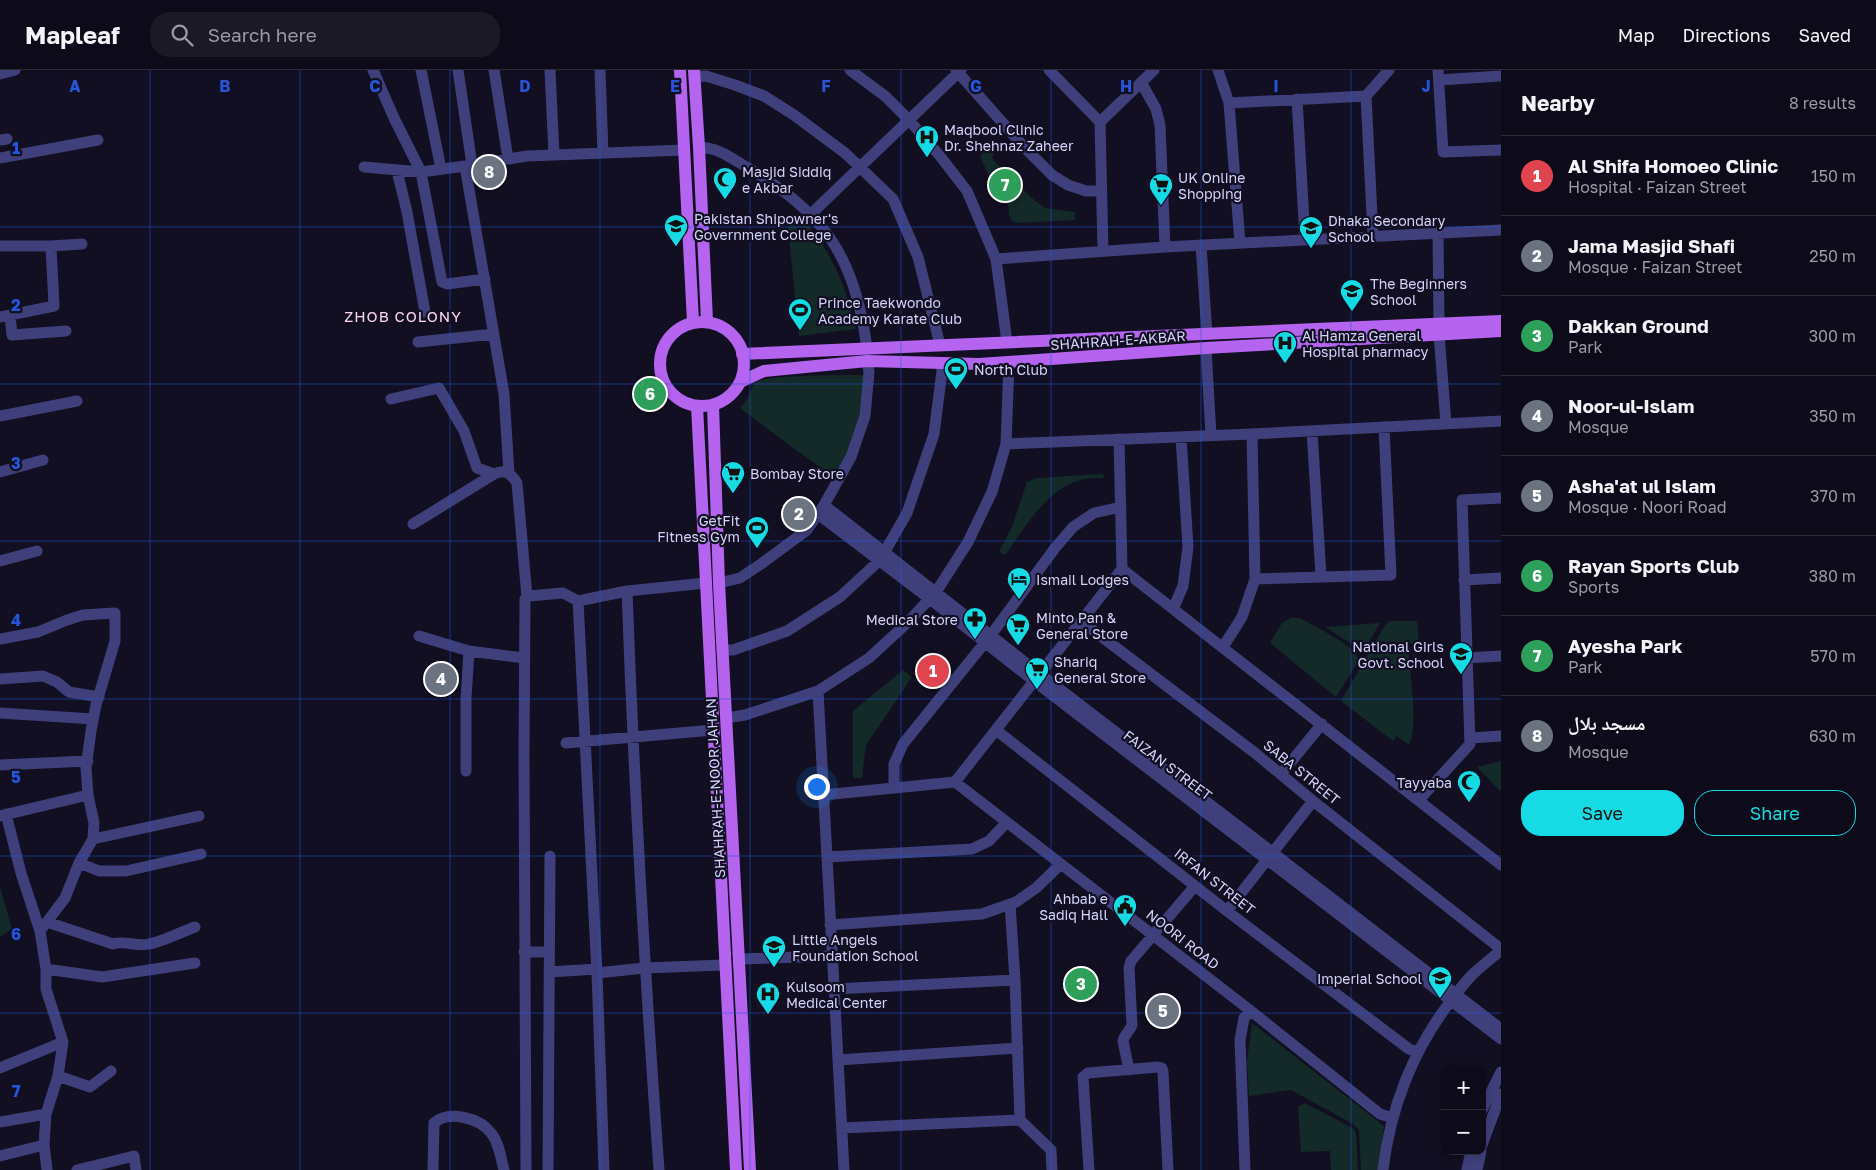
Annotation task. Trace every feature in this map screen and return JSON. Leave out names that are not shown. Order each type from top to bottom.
[{"type":"main road","points":[[680,70],[693,322]]},
{"type":"main road","points":[[694,74],[707,322]]},
{"type":"main road","name":"SHAHRAH-E-AKBAR","points":[[742,354],[867,355],[943,363],[980,364],[1439,329],[1501,321]]},
{"type":"main road","points":[[693,322],[707,322],[725,328],[738,341],[744,360],[744,372],[732,394],[713,405],[688,405],[676,398],[669,390],[662,375],[661,353],[666,342],[682,326],[693,322]]},
{"type":"main road","name":"SHAHRAH-E-AKBAR","points":[[740,382],[764,371],[940,345],[1206,334],[1439,329],[1501,331]]},
{"type":"main road","name":"SHAHRAH-E-NOOR JAHAN","points":[[713,405],[713,730],[736,1170]]},
{"type":"main road","name":"SHAHRAH-E-NOOR JAHAN","points":[[697,406],[713,583],[722,650],[750,1170]]},
{"type":"main road","points":[[714,758],[729,756]]},
{"type":"main road","points":[[731,1089],[746,1088]]},
{"type":"street","points":[[0,74],[15,70]]},
{"type":"street","points":[[373,70],[420,172],[442,282],[447,284],[485,279]]},
{"type":"street","points":[[421,70],[441,169]]},
{"type":"street","points":[[458,70],[485,279],[504,394],[509,474]]},
{"type":"street","points":[[494,70],[508,159]]},
{"type":"street","points":[[550,70],[554,155]]},
{"type":"street","points":[[600,70],[603,153]]},
{"type":"street","points":[[850,70],[885,96],[909,120],[967,191],[996,259],[1007,342]]},
{"type":"street","points":[[1100,122],[1154,70]]},
{"type":"street","points":[[1218,70],[1230,104],[1240,243]]},
{"type":"street","points":[[1373,236],[1366,96],[1389,70]]},
{"type":"street","points":[[811,214],[958,71],[1025,148],[1052,175],[1068,185],[1086,192],[1101,191]]},
{"type":"street","points":[[1055,72],[1100,122],[1103,251]]},
{"type":"street","points":[[694,74],[706,76],[764,96],[794,114],[860,167],[893,199],[918,256],[940,345]]},
{"type":"street","points":[[1501,76],[1439,75],[1443,152],[1501,150]]},
{"type":"street","points":[[1141,82],[1156,109],[1160,125],[1165,246]]},
{"type":"street","points":[[1230,104],[1298,98],[1366,96]]},
{"type":"street","points":[[1298,98],[1305,239]]},
{"type":"street","points":[[0,158],[98,140]]},
{"type":"street","points":[[527,597],[563,593],[578,601],[627,590],[713,583],[740,578],[807,530],[821,510],[851,457],[865,416],[869,372],[863,320],[853,282],[839,250],[811,214],[775,184],[712,148],[699,148]]},
{"type":"street","points":[[364,167],[420,172],[527,156],[684,150]]},
{"type":"street","points":[[397,171],[407,212],[425,312]]},
{"type":"street","points":[[996,259],[1165,246],[1501,230]]},
{"type":"street","points":[[1438,232],[1439,329],[1446,424]]},
{"type":"street","points":[[0,246],[82,244]]},
{"type":"street","points":[[1201,245],[1206,334]]},
{"type":"street","points":[[51,246],[54,306],[5,316],[12,335],[66,331]]},
{"type":"street","points":[[418,342],[494,334]]},
{"type":"street","points":[[1206,348],[1211,436]]},
{"type":"street","points":[[726,718],[745,715],[818,691],[869,658],[906,624],[933,595],[968,542],[992,492],[1006,444],[1009,362]]},
{"type":"street","points":[[722,650],[733,650],[787,631],[840,597],[882,556],[907,513],[934,434],[943,363]]},
{"type":"street","points":[[390,399],[439,388],[464,431],[477,468],[494,474]]},
{"type":"street","points":[[0,416],[76,401]]},
{"type":"street","points":[[1006,444],[1211,436],[1501,421]]},
{"type":"street","points":[[1255,579],[1391,575],[1384,427]]},
{"type":"street","points":[[1312,431],[1321,576]]},
{"type":"street","points":[[1223,647],[1242,617],[1255,579],[1252,434]]},
{"type":"street","points":[[1174,609],[1183,586],[1188,547],[1181,437]]},
{"type":"street","points":[[824,795],[955,782],[1122,569],[1119,439]]},
{"type":"street","points":[[0,472],[43,460]]},
{"type":"street","points":[[413,524],[494,474],[503,471],[509,474],[517,483],[527,597],[525,602],[524,658],[526,1170]]},
{"type":"street","points":[[1419,800],[1470,744],[1462,500],[1501,498]]},
{"type":"street","points":[[894,788],[894,764],[903,744],[988,639],[1055,548],[1073,527],[1094,513],[1120,507]]},
{"type":"street","name":"FAIZAN STREET","points":[[821,510],[1454,997],[1501,1029]]},
{"type":"street","points":[[0,561],[36,551]]},
{"type":"street","points":[[1122,569],[1501,864]]},
{"type":"street","points":[[1464,580],[1501,578]]},
{"type":"street","points":[[627,590],[632,736],[644,968],[659,1170]]},
{"type":"street","points":[[578,601],[597,971],[604,1170]]},
{"type":"street","points":[[0,640],[38,632],[83,615],[115,612],[114,641],[93,718],[86,768],[88,795],[94,823],[93,838],[79,864],[65,898],[43,927]]},
{"type":"street","name":"SABA STREET","points":[[1081,621],[1281,774],[1501,949]]},
{"type":"street","points":[[419,636],[469,651],[524,658]]},
{"type":"street","points":[[466,771],[466,698],[469,651]]},
{"type":"street","points":[[1466,658],[1501,656]]},
{"type":"street","points":[[0,678],[43,676],[57,682],[69,692],[98,697]]},
{"type":"street","points":[[818,691],[844,1170]]},
{"type":"street","points":[[0,713],[93,718]]},
{"type":"street","points":[[1281,774],[1322,724]]},
{"type":"street","points":[[566,743],[713,730]]},
{"type":"street","name":"IRFAN STREET","points":[[996,730],[1195,886],[1409,1049],[1418,1052]]},
{"type":"street","points":[[1470,738],[1501,736]]},
{"type":"street","points":[[0,766],[88,761]]},
{"type":"street","name":"NOORI ROAD","points":[[955,782],[1251,1011],[1380,1114],[1392,1118]]},
{"type":"street","points":[[47,1170],[44,1145],[46,1114],[58,1076],[63,1042],[46,989],[43,927],[21,873],[3,815],[88,795]]},
{"type":"street","points":[[1227,910],[1313,801]]},
{"type":"street","points":[[93,838],[199,816]]},
{"type":"street","points":[[827,857],[972,849],[989,841],[1007,822]]},
{"type":"street","points":[[79,864],[99,871],[126,871],[201,854]]},
{"type":"street","points":[[548,1170],[550,856]]},
{"type":"street","points":[[830,924],[982,914],[1010,904],[1036,888],[1061,864]]},
{"type":"street","points":[[1128,1070],[1124,1038],[1132,1025],[1129,968],[1131,961],[1195,886]]},
{"type":"street","points":[[1010,904],[1020,1120],[1051,1150],[1052,1170]]},
{"type":"street","points":[[43,927],[113,944],[118,942],[137,946],[151,944],[195,927]]},
{"type":"street","points":[[1383,1170],[1392,1118],[1418,1052],[1439,1016],[1454,997],[1471,976],[1501,949]]},
{"type":"street","points":[[524,952],[549,952]]},
{"type":"street","points":[[739,959],[832,956]]},
{"type":"street","points":[[46,969],[102,978],[195,963]]},
{"type":"street","points":[[549,972],[724,965]]},
{"type":"street","points":[[834,989],[1015,980]]},
{"type":"street","name":"FAIZAN STREET","points":[[1454,997],[1501,1039]]},
{"type":"street","points":[[1245,1170],[1240,1040],[1244,1018],[1251,1011]]},
{"type":"street","points":[[0,1068],[63,1042]]},
{"type":"street","points":[[838,1060],[1018,1048]]},
{"type":"street","points":[[1089,1170],[1083,1077],[1088,1073],[1162,1068],[1168,1170]]},
{"type":"street","points":[[58,1076],[90,1087],[110,1071]]},
{"type":"street","points":[[1486,1102],[1501,1072]]},
{"type":"street","points":[[1486,1134],[1501,1094]]},
{"type":"street","points":[[0,1122],[46,1114]]},
{"type":"street","points":[[433,1170],[434,1123],[447,1116],[471,1120],[491,1132],[504,1170]]},
{"type":"street","points":[[842,1128],[1020,1120]]},
{"type":"street","points":[[0,1156],[44,1145]]},
{"type":"street","points":[[1467,1170],[1469,1155]]},
{"type":"street","points":[[1477,1170],[1480,1155]]},
{"type":"street","points":[[77,1170],[134,1156],[136,1170]]},
{"type":"green space","points":[[987,146],[994,154],[992,156],[994,161],[1033,199],[1045,208],[1075,212],[1075,220],[1018,223],[1012,221],[1008,205],[996,190],[980,157]]},
{"type":"green space","points":[[798,214],[820,241],[835,267],[847,296],[856,329],[799,336],[788,227]]},
{"type":"green space","points":[[865,375],[859,425],[837,478],[797,451],[740,408],[755,383],[763,380],[808,376]]},
{"type":"green space","points":[[1103,474],[1104,478],[1080,480],[1055,493],[1036,512],[1005,555],[999,552],[1012,527],[1027,482],[1037,478]]},
{"type":"green space","points":[[1291,618],[1300,618],[1324,631],[1342,642],[1356,654],[1359,660],[1336,697],[1270,643],[1282,623]]},
{"type":"green space","points":[[1390,621],[1417,621],[1419,643],[1408,644],[1413,696],[1413,725],[1409,745],[1397,736],[1393,741],[1341,701],[1385,625]]},
{"type":"green space","points":[[1380,623],[1365,649],[1360,649],[1325,627]]},
{"type":"green space","points":[[903,670],[912,677],[866,745],[862,778],[853,778],[853,711]]},
{"type":"green space","points":[[1501,761],[1501,792],[1477,767]]},
{"type":"green space","points":[[0,887],[12,929],[0,937]]},
{"type":"green space","points":[[1252,1023],[1384,1126],[1378,1170],[1361,1170],[1359,1130],[1353,1124],[1291,1090],[1249,1096],[1247,1062]]},
{"type":"green space","points":[[1305,1103],[1354,1129],[1356,1133],[1358,1170],[1331,1170],[1330,1151],[1301,1152],[1298,1107]]},
{"type":"place","name":"Maqbool Clinic Dr. Shehnaz Zaheer","points":[[927,158]]},
{"type":"place","name":"مسجد بلال","points":[[489,172]]},
{"type":"place","name":"Ayesha Park","points":[[1005,185]]},
{"type":"place","name":"Masjid Siddiq e Akbar","points":[[725,200]]},
{"type":"place","name":"UK Online Shopping","points":[[1161,206]]},
{"type":"place","name":"Pakistan Shipowner's Government College","points":[[676,247]]},
{"type":"place","name":"Dhaka Secondary School","points":[[1311,249]]},
{"type":"place","name":"The Beginners School","points":[[1352,312]]},
{"type":"place","name":"Prince Taekwondo Academy Karate Club","points":[[800,331]]},
{"type":"place","name":"Al Hamza General Hospital pharmacy","points":[[1285,364]]},
{"type":"place","name":"North Club","points":[[956,390]]},
{"type":"place","name":"Rayan Sports Club","points":[[650,394]]},
{"type":"place","name":"Bombay Store","points":[[733,494]]},
{"type":"place","name":"Jama Masjid Shafi","points":[[799,514]]},
{"type":"place","name":"GetFit Fitness Gym","points":[[757,549]]},
{"type":"place","name":"Ismail Lodges","points":[[1019,600]]},
{"type":"place","name":"Medical Store","points":[[975,640]]},
{"type":"place","name":"Minto Pan & General Store","points":[[1018,646]]},
{"type":"place","name":"Al Shifa Homoeo Clinic","points":[[933,671]]},
{"type":"place","name":"National Girls Govt. School","points":[[1461,675]]},
{"type":"place","name":"Noor-ul-Islam","points":[[441,679]]},
{"type":"place","name":"Shariq General Store","points":[[1037,690]]},
{"type":"place","name":"Tayyaba","points":[[1469,803]]},
{"type":"place","name":"Ahbab e Sadiq Hall","points":[[1125,927]]},
{"type":"place","name":"Little Angels Foundation School","points":[[774,968]]},
{"type":"place","name":"Dakkan Ground","points":[[1081,984]]},
{"type":"place","name":"Imperial School","points":[[1440,999]]},
{"type":"place","name":"Asha'at ul Islam","points":[[1163,1011]]},
{"type":"place","name":"Kulsoom Medical Center","points":[[768,1015]]},
{"type":"district","name":"ZHOB COLONY","points":[[403,316]]}]
